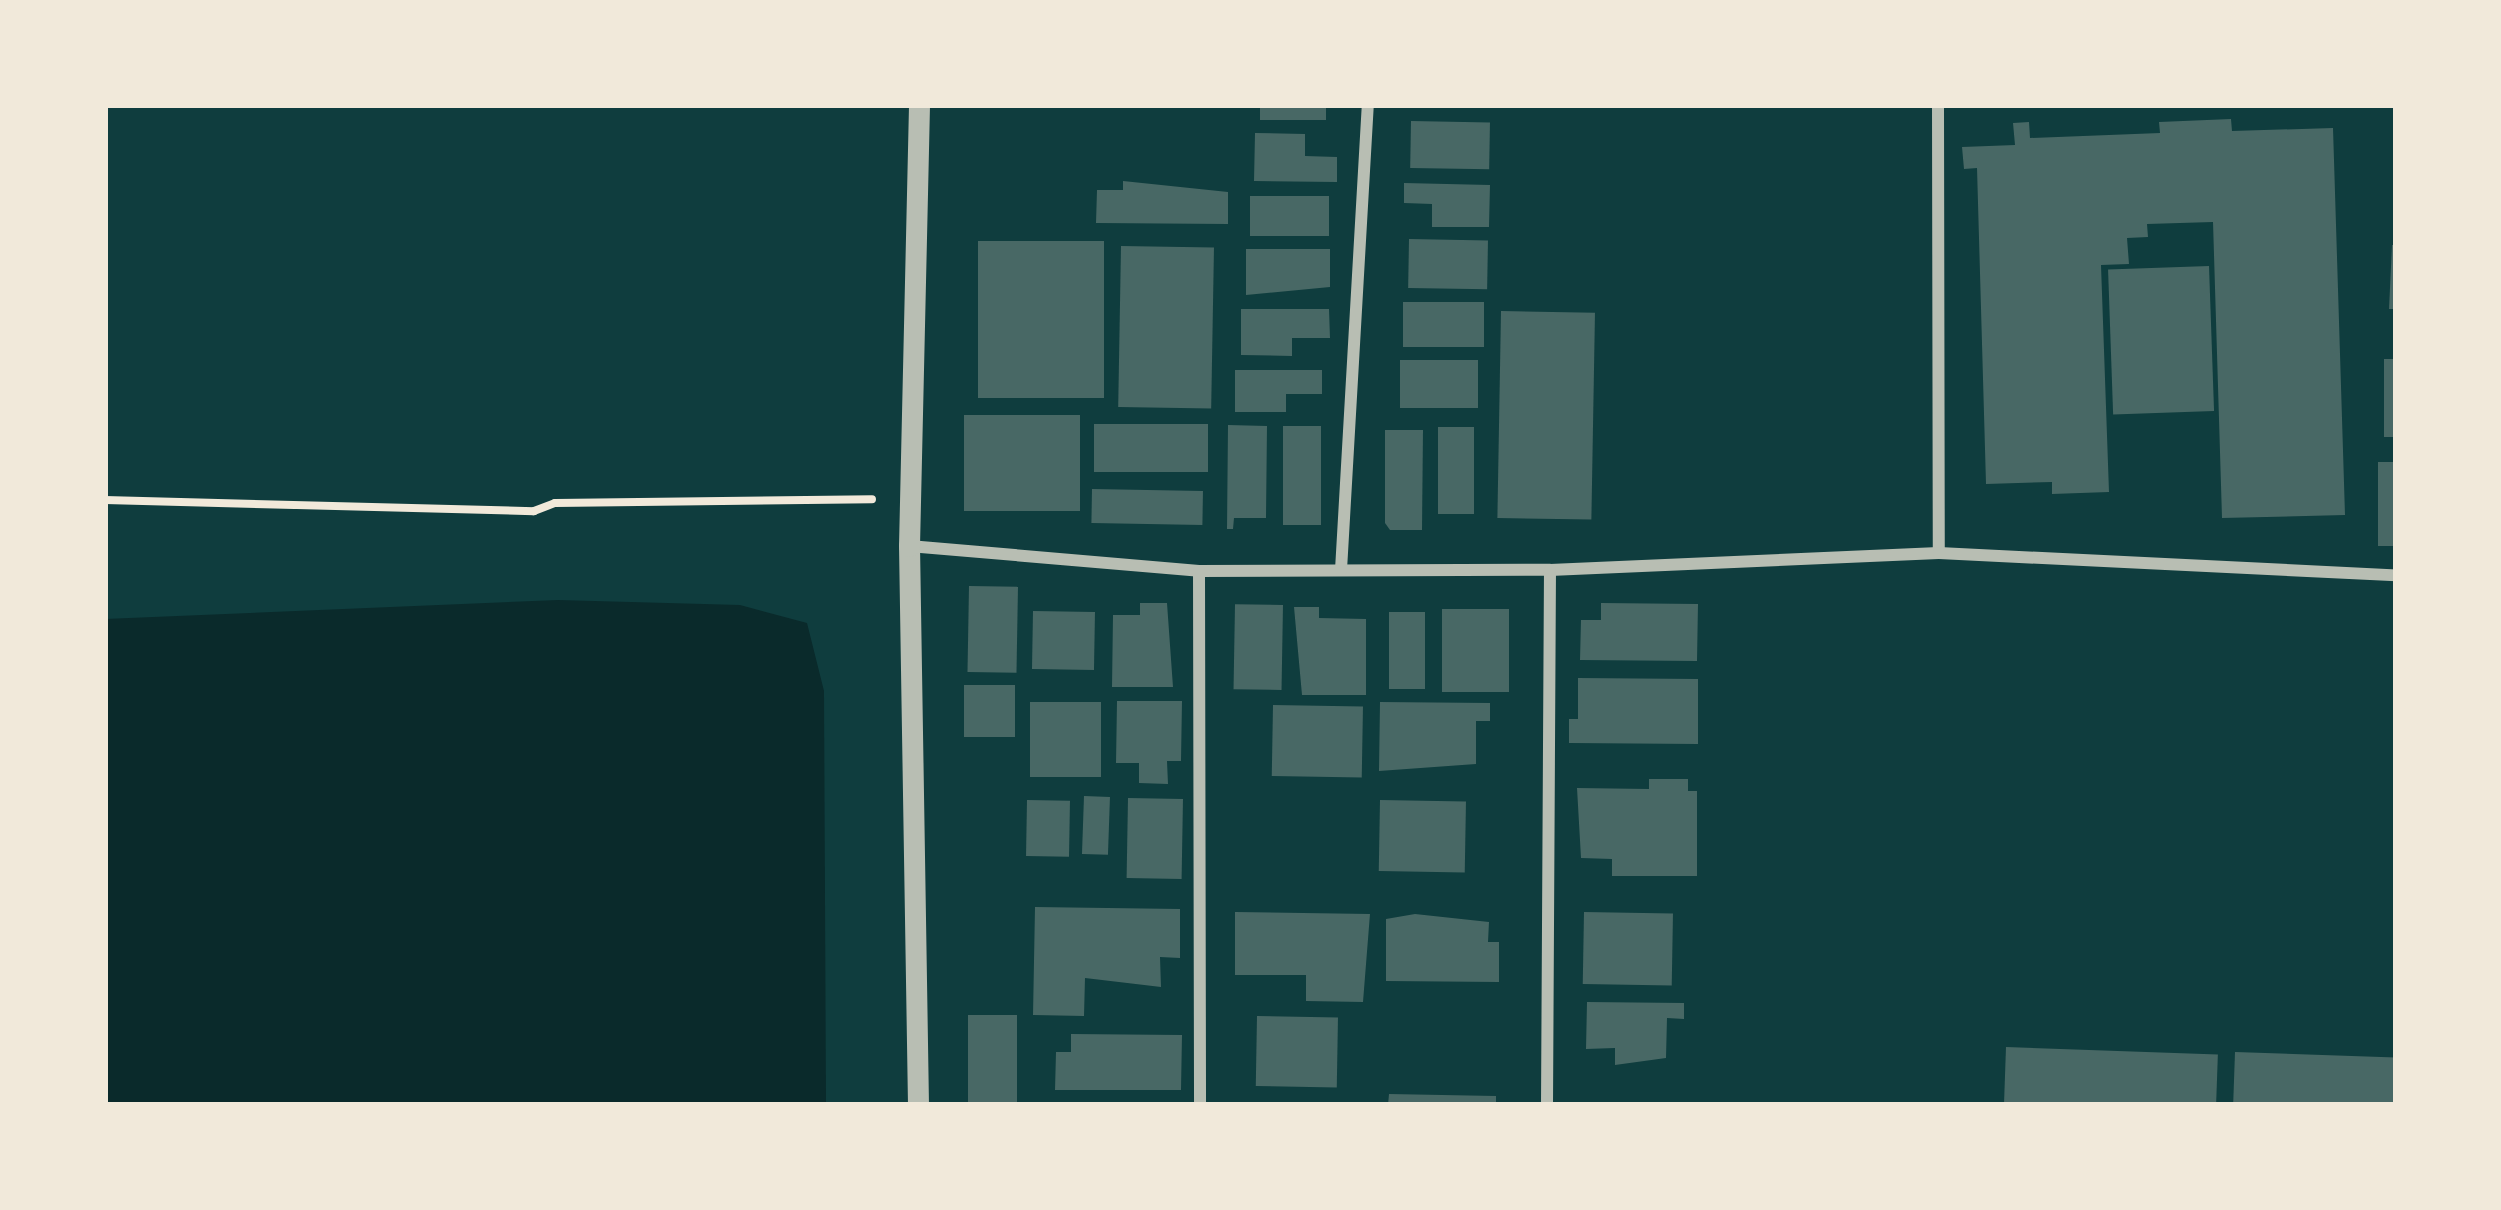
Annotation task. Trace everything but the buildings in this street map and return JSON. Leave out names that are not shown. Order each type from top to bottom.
[{"type":"street","points":[[918,1105],[909,546],[919,105]]},
{"type":"street","points":[[1341,570],[1368,105]]},
{"type":"street","points":[[1938,105],[1939,553]]},
{"type":"street","points":[[909,546],[1199,571],[1550,570],[1939,553],[2396,575]]},
{"type":"street","points":[[1547,1105],[1550,570]]},
{"type":"street","points":[[1199,571],[1200,1105]]},
{"type":"path","points":[[105,500],[534,511],[555,503],[910,499]]},
{"type":"water","points":[[558,600],[740,605],[807,623],[824,691],[826,1105],[105,1105],[105,619]]}]
